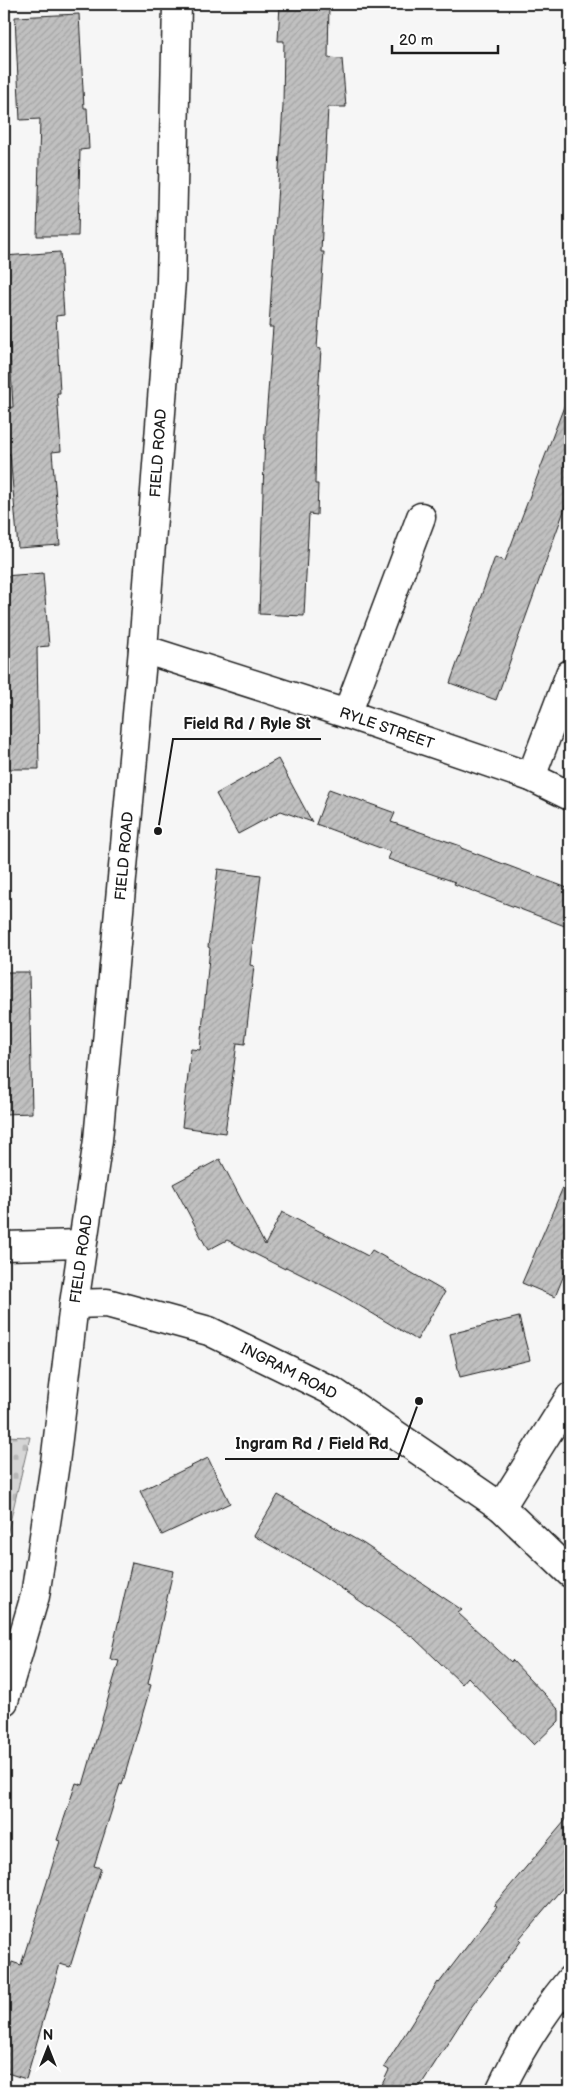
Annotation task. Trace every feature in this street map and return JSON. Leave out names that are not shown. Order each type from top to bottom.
[{"type":"street","name":"FIELD ROAD","points":[[4,1701],[35,1596],[55,1463],[74,1304],[98,1130],[143,649],[171,280],[177,4]]},
{"type":"street","points":[[347,714],[421,517]]},
{"type":"street","name":"RYLE STREET","points":[[143,649],[347,714],[531,777],[570,796]]},
{"type":"street","points":[[531,777],[570,674]]},
{"type":"street","points":[[4,1246],[82,1244]]},
{"type":"street","name":"INGRAM ROAD","points":[[74,1304],[107,1303],[209,1331],[332,1391],[501,1507],[570,1573]]},
{"type":"street","points":[[501,1507],[570,1397]]},
{"type":"street","points":[[500,2091],[514,2061],[570,1980]]},
{"type":"green space","points":[[4,1436],[30,1437],[4,1548]]},
{"type":"building","points":[[280,4],[329,4],[328,58],[342,59],[346,107],[328,107],[321,252],[324,252],[317,348],[321,349],[316,427],[315,484],[318,484],[317,515],[309,514],[304,616],[259,614],[265,432],[273,327],[269,327],[283,106],[284,41],[278,41]]},
{"type":"building","points":[[79,14],[84,108],[87,108],[89,149],[80,150],[78,236],[37,236],[40,119],[20,120],[15,17]]},
{"type":"building","points":[[60,252],[64,315],[56,316],[60,393],[57,393],[61,451],[52,452],[60,545],[18,548],[10,454],[4,454],[4,408],[13,407],[8,318],[4,318],[4,256]]},
{"type":"building","points":[[568,396],[570,397],[570,494],[496,700],[450,683],[495,557],[505,561]]},
{"type":"building","points":[[43,573],[49,646],[37,647],[39,769],[4,769],[4,576]]},
{"type":"building","points":[[278,759],[312,822],[281,811],[238,834],[216,794]]},
{"type":"building","points":[[329,789],[395,813],[391,822],[461,846],[461,848],[570,889],[570,928],[454,884],[455,882],[388,859],[391,852],[316,824]]},
{"type":"building","points":[[218,869],[261,875],[250,965],[254,966],[245,1044],[237,1043],[225,1133],[182,1127],[191,1049],[200,1050],[210,948],[208,947]]},
{"type":"building","points":[[4,972],[29,972],[32,1113],[4,1114]]},
{"type":"building","points":[[220,1159],[265,1245],[282,1212],[368,1256],[372,1250],[445,1292],[417,1340],[338,1293],[227,1240],[208,1250],[173,1184]]},
{"type":"building","points":[[570,1171],[570,1260],[555,1297],[522,1283]]},
{"type":"building","points":[[519,1317],[530,1360],[460,1377],[450,1334]]},
{"type":"building","points":[[208,1458],[230,1503],[162,1535],[140,1491]]},
{"type":"building","points":[[278,1495],[364,1544],[462,1610],[458,1613],[511,1662],[512,1660],[559,1710],[559,1721],[534,1745],[468,1677],[462,1684],[414,1638],[316,1571],[254,1536]]},
{"type":"building","points":[[132,1562],[173,1571],[148,1684],[151,1685],[122,1785],[120,1784],[94,1866],[101,1868],[70,1967],[60,1964],[26,2079],[4,2072],[4,1992],[12,1962],[21,1965],[60,1841],[57,1840],[76,1783],[83,1785],[119,1661],[110,1659]]},
{"type":"building","points":[[570,1815],[570,1879],[519,1939],[521,1941],[469,2010],[417,2091],[379,2091],[389,2070],[384,2067],[438,1982],[497,1907],[494,1905]]},
{"type":"place","name":"Field Rd / Ryle St","points":[[158,831]]},
{"type":"place","name":"Ingram Rd / Field Rd","points":[[419,1401]]}]
